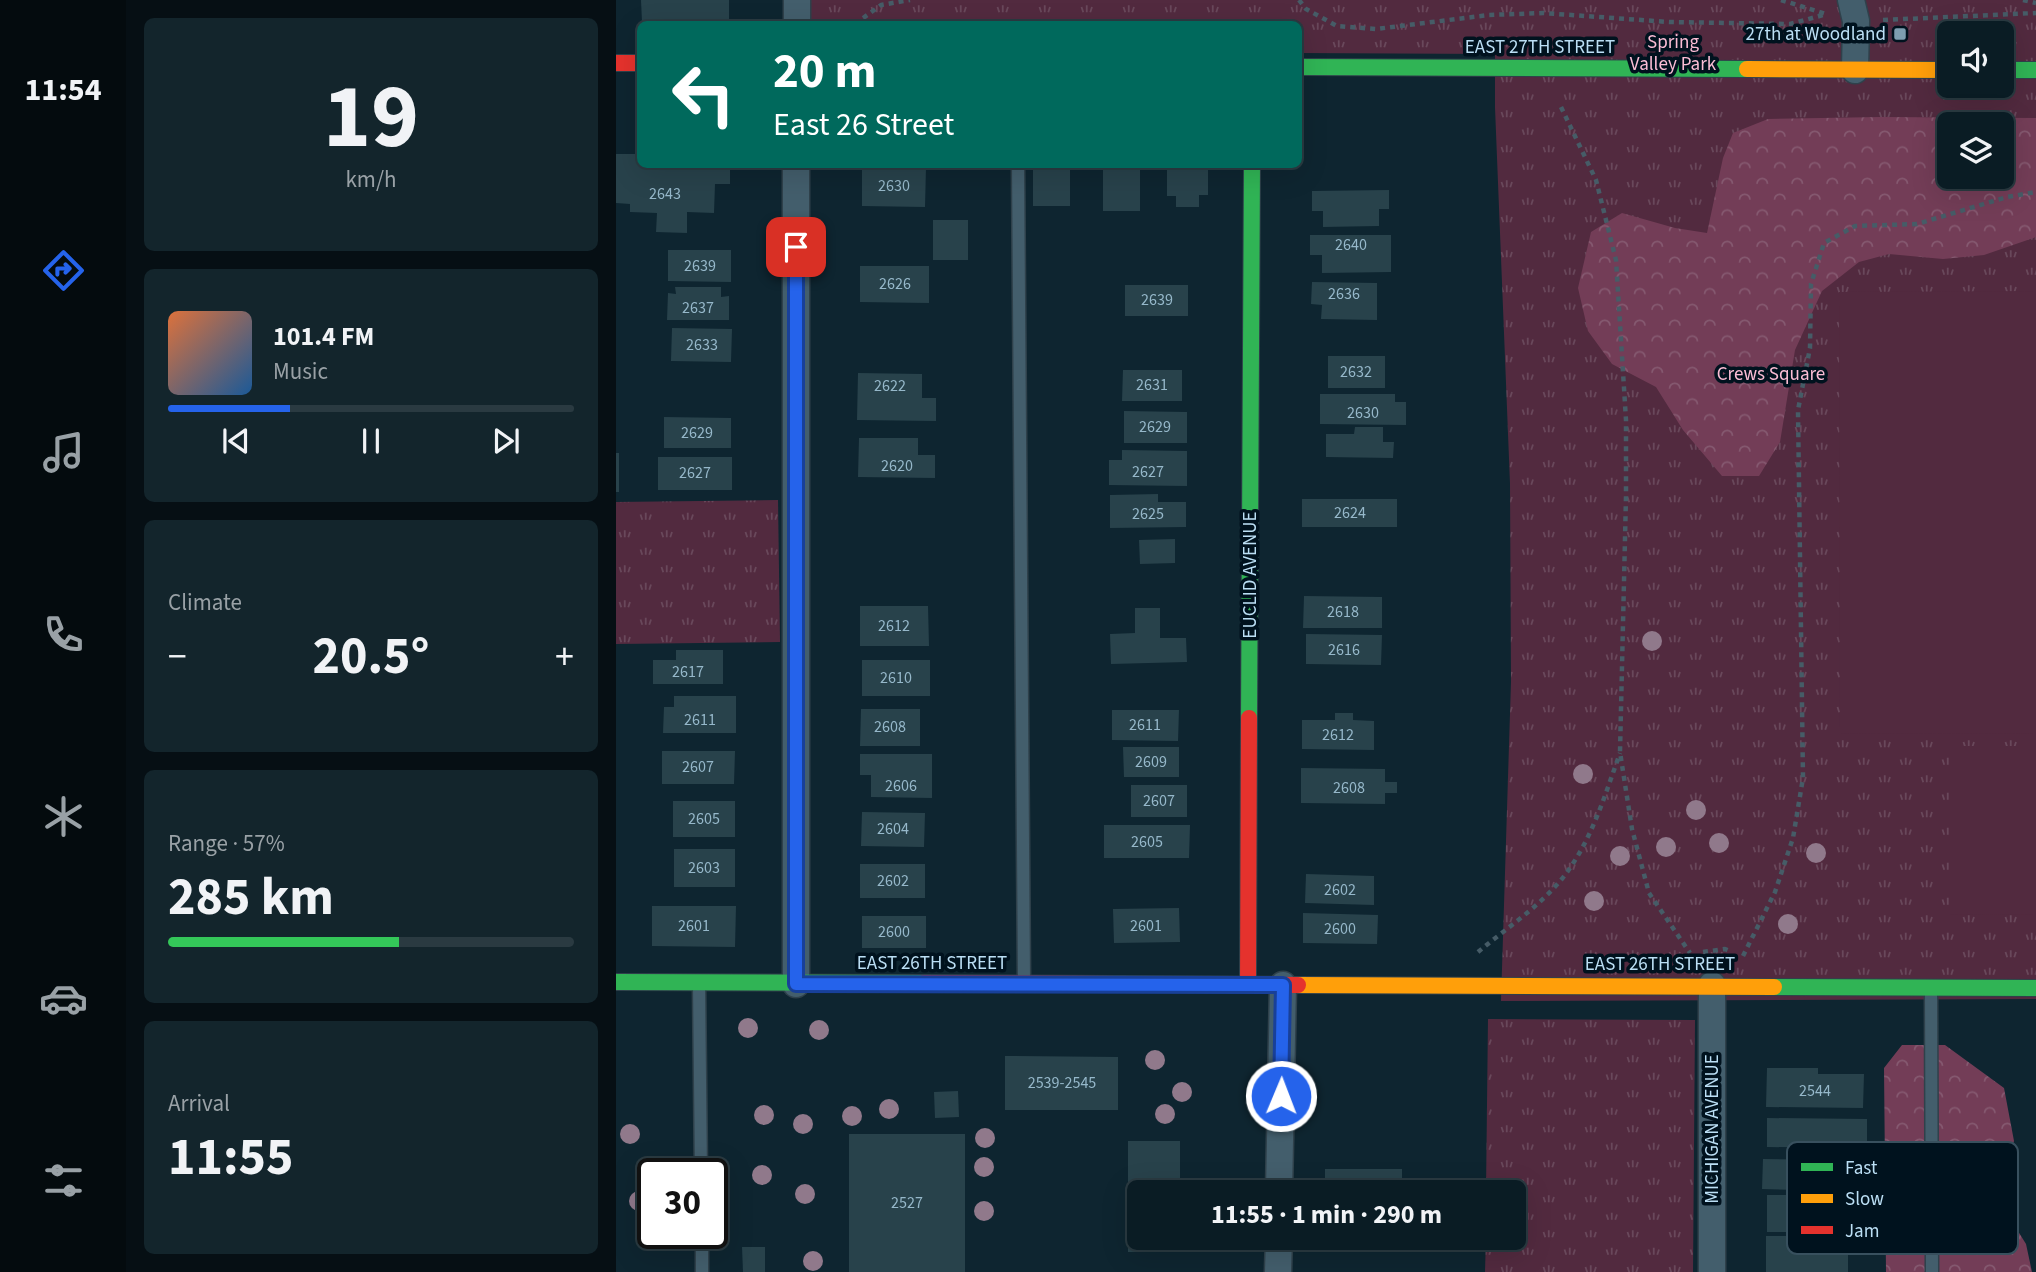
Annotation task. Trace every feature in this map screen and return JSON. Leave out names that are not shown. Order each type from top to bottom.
[{"type":"street","points":[[797,0],[797,21]]},
{"type":"street","points":[[1853,10],[1855,70]]},
{"type":"street","points":[[616,63],[637,63]]},
{"type":"street","name":"EAST 27TH STREET","points":[[1302,67],[1937,70]]},
{"type":"street","points":[[2014,70],[2036,70]]},
{"type":"street","points":[[796,168],[796,984]]},
{"type":"street","name":"EUCLID AVENUE","points":[[1248,985],[1252,168]]},
{"type":"street","name":"EAST 26TH STREET","points":[[616,982],[2036,988]]},
{"type":"street","points":[[1279,1180],[1283,985]]},
{"type":"street","name":"MICHIGAN AVENUE","points":[[1712,985],[1712,1272]]},
{"type":"street","points":[[1278,1272],[1279,1250]]},
{"type":"lane","points":[[1018,168],[1024,984]]},
{"type":"lane","points":[[699,984],[701,1158]]},
{"type":"lane","points":[[1931,987],[1932,1142]]},
{"type":"lane","points":[[702,1249],[702,1272]]},
{"type":"lane","points":[[1933,1254],[1933,1272]]},
{"type":"path","points":[[859,21],[881,5],[910,0]]},
{"type":"path","points":[[1299,0],[1307,9],[1337,26],[1376,29],[1489,15],[1543,13],[1669,22],[1790,24],[1853,10],[2036,13]]},
{"type":"path","points":[[1781,0],[1828,14]]},
{"type":"path","points":[[2024,0],[2036,3]]},
{"type":"path","points":[[1561,107],[1597,180],[1616,260],[1626,420],[1620,752],[1632,829],[1648,894],[1692,956],[1709,950],[1725,949],[1742,957]]},
{"type":"path","points":[[1740,964],[1775,892],[1793,838],[1803,778],[1798,410],[1810,348],[1811,284],[1824,243],[1855,226],[1917,224],[2007,197],[2036,192]]},
{"type":"path","points":[[1477,953],[1540,900],[1570,869],[1592,828],[1620,752]]},
{"type":"green space","name":"Crews Square","points":[[800,0],[2036,0],[2036,999],[1501,1001],[1511,682],[1510,483],[1495,54],[1302,53],[1302,21],[800,21]]},
{"type":"green space","points":[[1937,117],[1937,189],[2014,189],[2014,118],[2036,118],[2036,237],[1984,255],[1943,259],[1889,254],[1859,262],[1822,291],[1795,350],[1780,442],[1759,476],[1722,476],[1683,430],[1656,387],[1612,364],[1588,331],[1578,288],[1591,232],[1622,213],[1675,228],[1707,233],[1723,158],[1733,133],[1768,119]]},
{"type":"green space","points":[[2036,291],[2036,733],[1840,734],[1839,292]]},
{"type":"green space","points":[[778,500],[780,642],[616,644],[616,502]]},
{"type":"green space","points":[[1949,746],[2036,746],[2036,915],[1949,914]]},
{"type":"green space","points":[[1488,1019],[1695,1020],[1693,1272],[1485,1272],[1486,1250],[1526,1250],[1526,1180],[1486,1180]]},
{"type":"green space","points":[[1902,1045],[1945,1045],[2004,1088],[2014,1142],[1885,1142],[1884,1068]]},
{"type":"green space","points":[[2018,1231],[2026,1244],[2032,1272],[1886,1272],[1886,1254],[2018,1254]]},
{"type":"building","points":[[641,0],[729,0],[729,21],[642,21]]},
{"type":"building","points":[[616,154],[637,154],[637,168],[730,168],[730,184],[715,184],[714,213],[687,212],[687,233],[656,232],[657,213],[630,212],[630,204],[616,203]]},
{"type":"building","points":[[862,168],[926,168],[925,207],[862,206]]},
{"type":"building","points":[[1033,168],[1070,168],[1070,206],[1033,206]]},
{"type":"building","points":[[1103,168],[1140,168],[1140,211],[1103,211]]},
{"type":"building","points":[[1167,168],[1208,168],[1208,195],[1199,195],[1199,207],[1176,207],[1176,196],[1167,196]]},
{"type":"building","points":[[1389,190],[1389,209],[1379,209],[1379,226],[1323,227],[1323,211],[1312,211],[1312,191]]},
{"type":"building","points":[[933,220],[968,220],[968,260],[933,260]]},
{"type":"building","points":[[1310,235],[1391,235],[1391,272],[1322,273],[1322,255],[1310,255]]},
{"type":"building","points":[[668,250],[731,250],[731,282],[668,281]]},
{"type":"building","points":[[860,266],[929,266],[929,303],[860,302]]},
{"type":"building","points":[[1312,282],[1377,283],[1377,320],[1321,319],[1322,305],[1311,304]]},
{"type":"building","points":[[1125,285],[1188,285],[1188,316],[1125,316]]},
{"type":"building","points":[[675,287],[721,287],[721,297],[729,296],[729,320],[667,320],[668,293],[676,294]]},
{"type":"building","points":[[672,328],[732,329],[731,362],[671,361]]},
{"type":"building","points":[[1328,356],[1385,356],[1385,388],[1328,388]]},
{"type":"building","points":[[1123,370],[1182,370],[1182,401],[1122,401]]},
{"type":"building","points":[[858,373],[922,374],[922,398],[936,398],[936,421],[857,420]]},
{"type":"building","points":[[1320,394],[1395,394],[1395,402],[1406,402],[1406,425],[1320,424]]},
{"type":"building","points":[[1124,411],[1187,412],[1187,443],[1124,443]]},
{"type":"building","points":[[664,417],[731,418],[731,448],[664,448]]},
{"type":"building","points":[[1355,427],[1383,427],[1383,442],[1394,442],[1393,458],[1326,457],[1326,434],[1354,434]]},
{"type":"building","points":[[859,438],[918,438],[918,455],[935,455],[935,478],[858,477]]},
{"type":"building","points":[[1122,450],[1187,451],[1187,486],[1109,485],[1109,460],[1122,460]]},
{"type":"building","points":[[616,453],[619,453],[619,492],[616,492]]},
{"type":"building","points":[[658,457],[732,457],[732,490],[658,490]]},
{"type":"building","points":[[1158,494],[1158,502],[1186,502],[1186,527],[1110,528],[1110,495]]},
{"type":"building","points":[[1302,499],[1397,499],[1397,527],[1302,527]]},
{"type":"building","points":[[1175,539],[1175,563],[1140,564],[1139,540]]},
{"type":"building","points":[[1304,596],[1382,597],[1382,628],[1303,628]]},
{"type":"building","points":[[860,606],[928,606],[929,646],[860,646]]},
{"type":"building","points":[[1135,608],[1160,608],[1160,638],[1186,638],[1187,662],[1111,664],[1110,634],[1135,633]]},
{"type":"building","points":[[1306,634],[1382,635],[1381,665],[1306,664]]},
{"type":"building","points":[[676,650],[723,650],[723,684],[653,684],[653,660],[676,660]]},
{"type":"building","points":[[862,660],[930,660],[930,696],[862,696]]},
{"type":"building","points":[[674,696],[736,696],[736,733],[663,733],[664,707],[674,707]]},
{"type":"building","points":[[861,709],[920,709],[920,746],[860,746]]},
{"type":"building","points":[[1112,710],[1179,710],[1178,741],[1112,740]]},
{"type":"building","points":[[1335,713],[1353,713],[1353,720],[1374,721],[1374,750],[1302,749],[1302,720],[1335,720]]},
{"type":"building","points":[[1123,747],[1179,747],[1179,777],[1124,777]]},
{"type":"building","points":[[662,751],[735,751],[734,784],[662,784]]},
{"type":"building","points":[[860,754],[932,754],[932,798],[871,797],[871,775],[860,775]]},
{"type":"building","points":[[1301,768],[1385,769],[1385,782],[1397,782],[1397,793],[1385,793],[1385,804],[1301,803]]},
{"type":"building","points":[[1131,785],[1187,785],[1187,817],[1131,817]]},
{"type":"building","points":[[673,801],[735,801],[735,837],[673,837]]},
{"type":"building","points":[[862,812],[925,813],[924,847],[861,846]]},
{"type":"building","points":[[1104,825],[1190,825],[1189,858],[1104,858]]},
{"type":"building","points":[[674,849],[735,849],[735,887],[674,887]]},
{"type":"building","points":[[860,864],[925,864],[925,898],[860,898]]},
{"type":"building","points":[[1306,874],[1374,876],[1374,905],[1305,903]]},
{"type":"building","points":[[652,906],[736,906],[735,947],[652,946]]},
{"type":"building","points":[[1179,908],[1180,942],[1114,943],[1113,909]]},
{"type":"building","points":[[1303,913],[1378,915],[1377,944],[1303,943]]},
{"type":"building","points":[[862,916],[926,916],[926,948],[862,948]]},
{"type":"building","points":[[1005,1056],[1118,1057],[1118,1110],[1005,1110]]},
{"type":"building","points":[[1767,1068],[1818,1068],[1818,1074],[1864,1074],[1863,1108],[1766,1107]]},
{"type":"building","points":[[958,1091],[959,1117],[935,1118],[934,1092]]},
{"type":"building","points":[[1767,1118],[1867,1119],[1867,1142],[1787,1142],[1787,1147],[1767,1147]]},
{"type":"building","points":[[849,1134],[965,1134],[965,1272],[849,1272]]},
{"type":"building","points":[[1128,1141],[1180,1141],[1180,1180],[1128,1180]]},
{"type":"building","points":[[1763,1159],[1787,1159],[1787,1190],[1762,1189]]},
{"type":"building","points":[[1325,1169],[1402,1169],[1402,1180],[1325,1180]]},
{"type":"building","points":[[1767,1195],[1787,1195],[1787,1232],[1767,1232]]},
{"type":"building","points":[[1766,1236],[1787,1236],[1787,1254],[1848,1254],[1848,1272],[1766,1272]]},
{"type":"building","points":[[742,1247],[765,1247],[765,1272],[743,1272]]},
{"type":"building","points":[[1128,1250],[1180,1250],[1180,1252]]},
{"type":"traffic: fast","points":[[1302,67],[1747,69]]},
{"type":"traffic: fast","points":[[2014,70],[2036,70]]},
{"type":"traffic: fast","points":[[1249,718],[1252,168]]},
{"type":"traffic: fast","points":[[616,982],[924,983]]},
{"type":"traffic: fast","points":[[1774,987],[2036,988]]},
{"type":"traffic: slow","points":[[1747,69],[1937,70]]},
{"type":"traffic: slow","points":[[1298,985],[1774,987]]},
{"type":"traffic: jam","points":[[616,63],[637,63]]},
{"type":"traffic: jam","points":[[1248,985],[1249,718]]},
{"type":"traffic: jam","points":[[924,983],[1298,985]]},
{"type":"place","name":"27th at Woodland","points":[[1900,34]]},
{"type":"route","points":[[796,247],[796,984],[1283,985],[1281,1096]]},
{"type":"park label","name":"Spring Valley Park","points":[[1673,53]]}]
